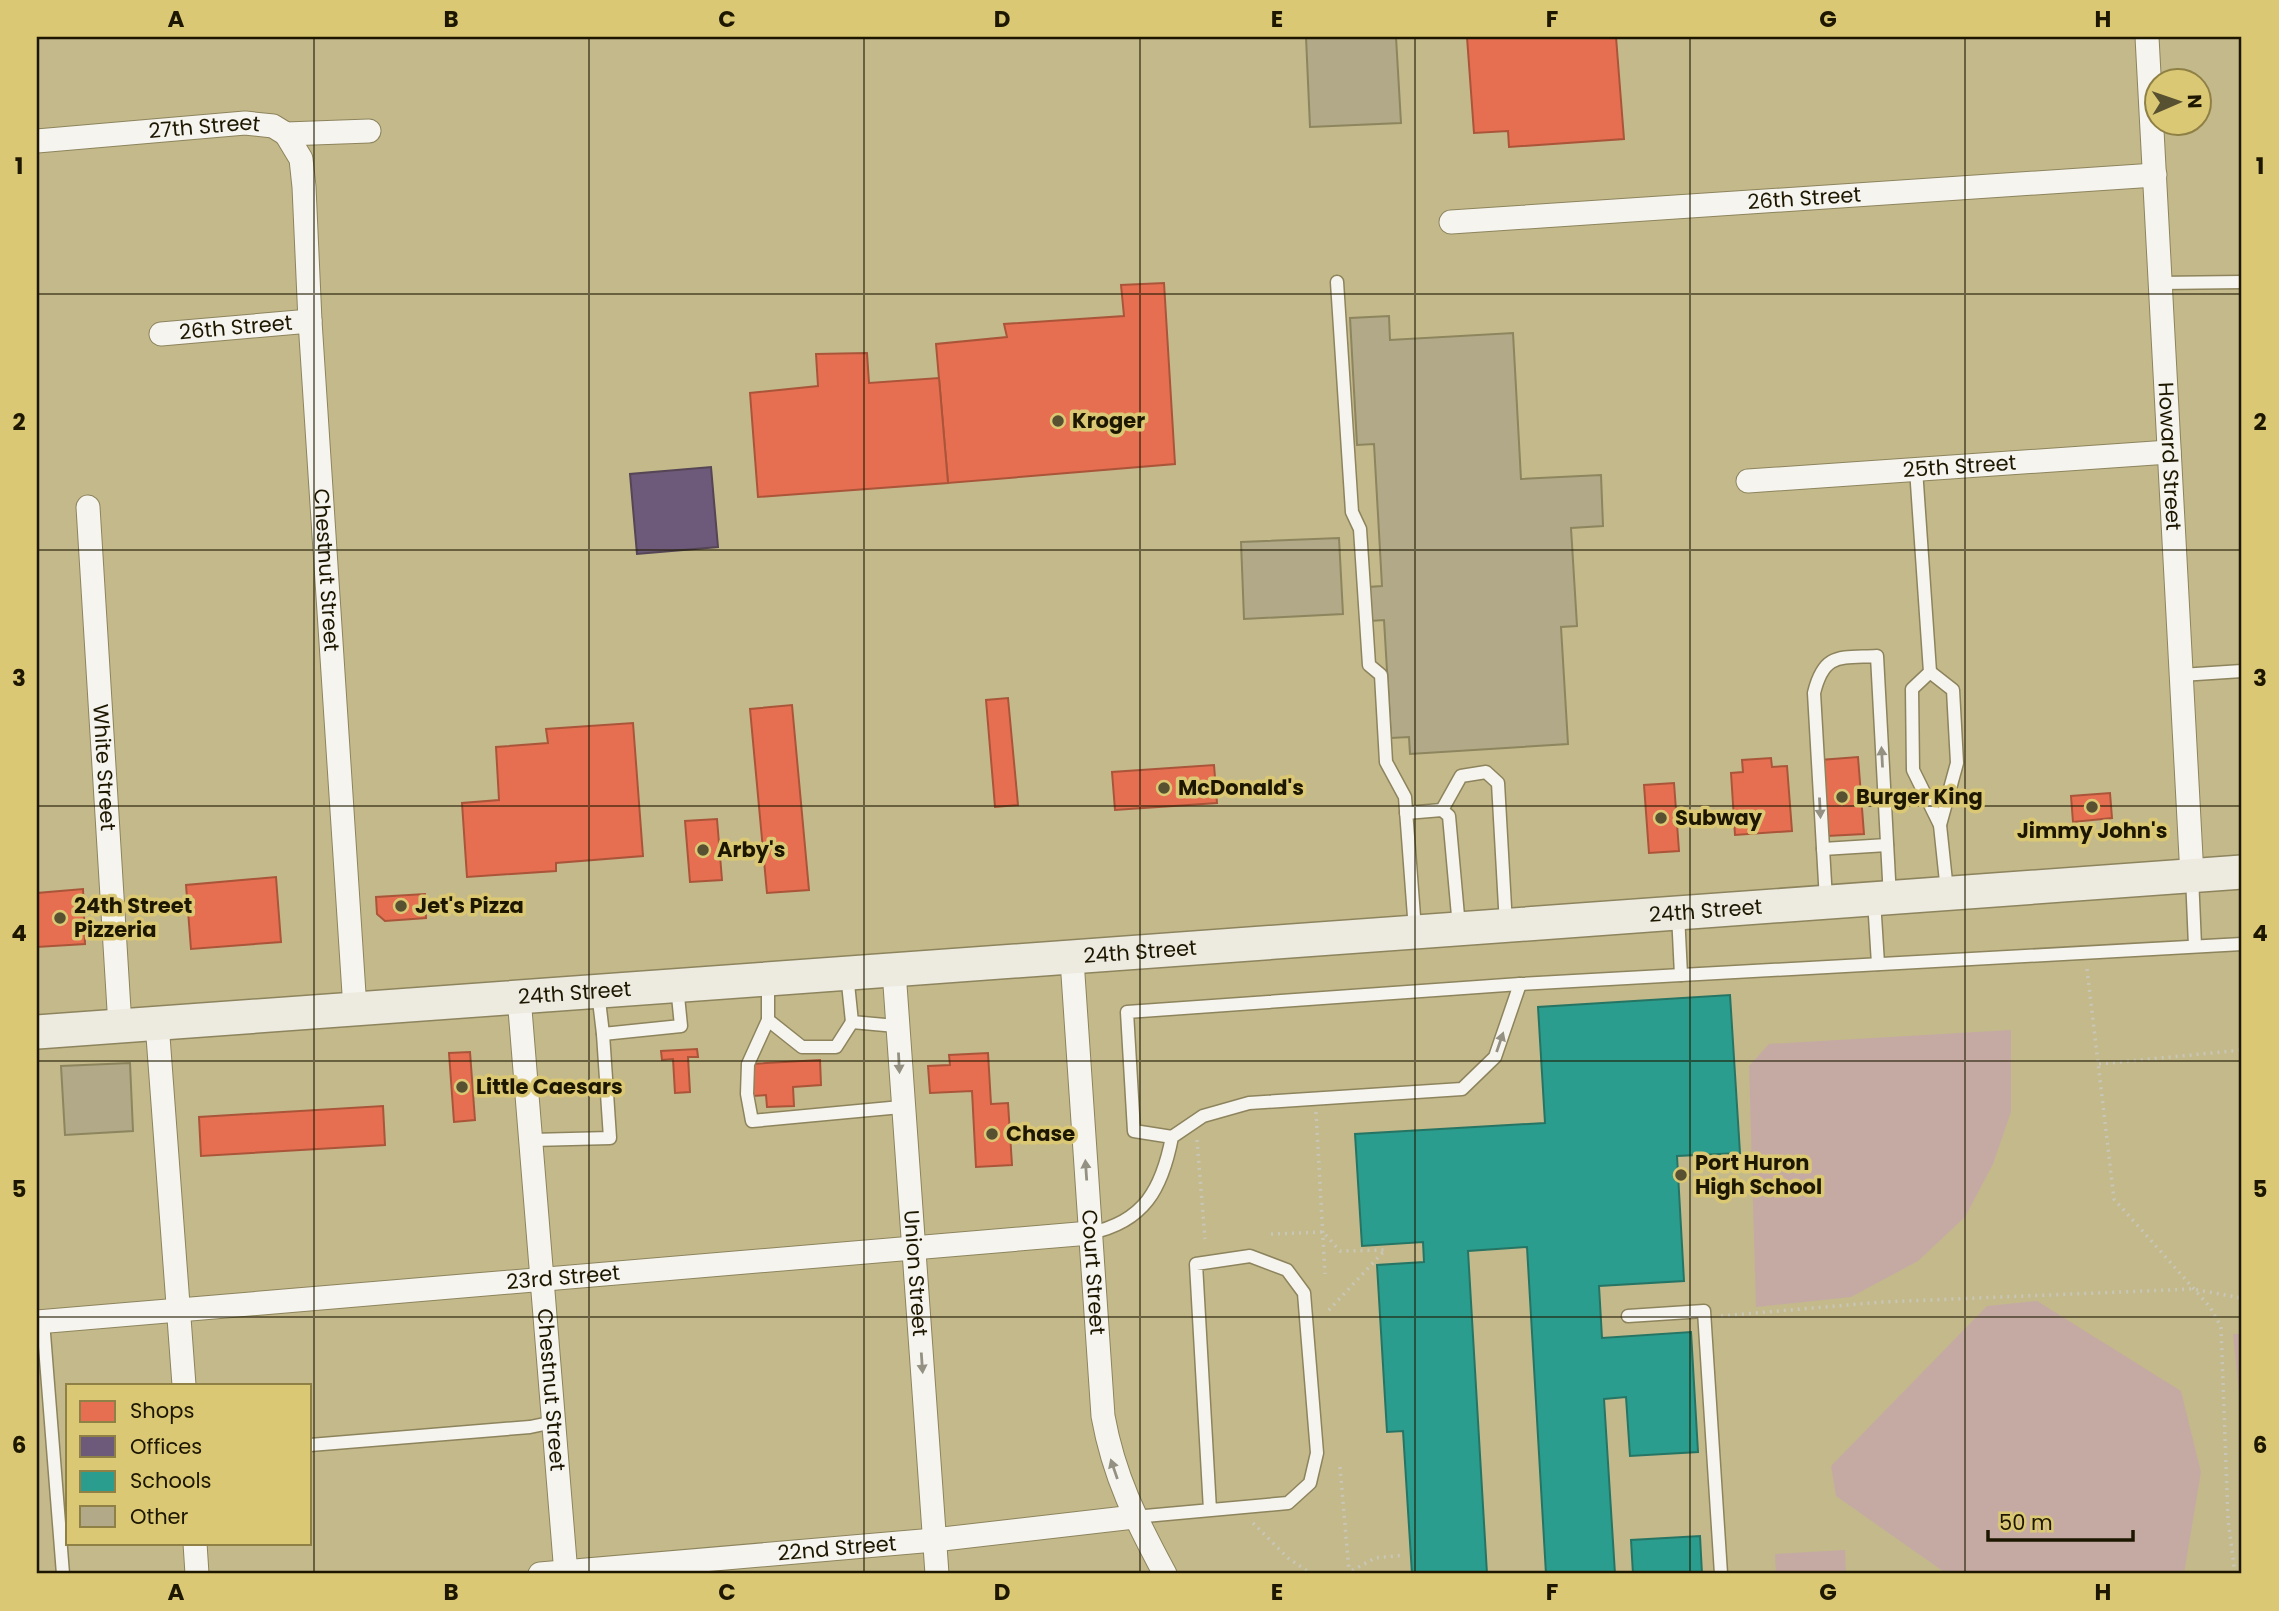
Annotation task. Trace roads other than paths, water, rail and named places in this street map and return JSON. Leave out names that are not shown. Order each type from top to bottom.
[{"type":"street","name":"Howard Street","points":[[2147,37],[2192,876]]},
{"type":"street","name":"27th Street","points":[[37,141],[245,123],[273,126],[286,134],[369,131]]},
{"type":"street","name":"Chestnut Street","points":[[286,134],[301,159],[304,187],[310,321],[355,1009]]},
{"type":"street","name":"26th Street","points":[[1451,222],[2155,175]]},
{"type":"street","name":"26th Street","points":[[162,334],[310,321]]},
{"type":"street","name":"25th Street","points":[[1748,481],[2169,452]]},
{"type":"street","name":"White Street","points":[[88,507],[120,1026]]},
{"type":"street","name":"24th Street","points":[[37,1032],[768,979],[1072,960],[2242,872]]},
{"type":"street","name":"Court Street","points":[[1072,960],[1103,1416],[1111,1459],[1134,1517],[1165,1574]]},
{"type":"street","name":"Union Street","points":[[894,971],[901,1107],[914,1248],[937,1574]]},
{"type":"street","name":"Chestnut Street","points":[[519,997],[533,1140],[566,1573]]},
{"type":"street","points":[[157,1023],[184,1384]]},
{"type":"street","name":"23rd Street","points":[[40,1321],[1090,1233]]},
{"type":"street","name":"22nd Street","points":[[540,1574],[934,1540],[1134,1517]]},
{"type":"street","points":[[195,1544],[197,1574]]},
{"type":"lane","points":[[1338,282],[1352,512],[1360,529],[1369,665],[1381,675],[1386,762],[1405,797],[1415,933]]},
{"type":"lane","points":[[2159,284],[2242,282]]},
{"type":"lane","points":[[1916,469],[1930,672],[1953,690],[1957,763],[1940,825]]},
{"type":"lane","points":[[1826,903],[1814,693],[1820,670],[1829,661],[1877,656],[1887,845],[1878,964]]},
{"type":"lane","points":[[2181,675],[2242,671]]},
{"type":"lane","points":[[1930,672],[1912,689],[1913,770],[1940,825],[1947,894]]},
{"type":"lane","points":[[1442,810],[1461,776],[1486,772],[1498,783],[1506,927]]},
{"type":"lane","points":[[1406,813],[1442,810],[1449,816],[1460,930]]},
{"type":"lane","points":[[1823,849],[1887,845]]},
{"type":"lane","points":[[2192,876],[2195,946]]},
{"type":"lane","points":[[1678,914],[1681,975]]},
{"type":"lane","points":[[1520,984],[1495,1057],[1462,1089],[1249,1102],[1203,1116],[1172,1137],[1134,1131],[1127,1012],[1520,984],[2242,944]]},
{"type":"lane","points":[[768,1020],[802,1047],[836,1047],[852,1023],[847,974]]},
{"type":"lane","points":[[768,979],[768,1020],[748,1064],[747,1094],[752,1121],[901,1107]]},
{"type":"lane","points":[[603,1034],[681,1026],[677,986]]},
{"type":"lane","points":[[533,1140],[610,1138],[598,991]]},
{"type":"lane","points":[[852,1023],[897,1026]]},
{"type":"lane","points":[[1090,1233],[1109,1230],[1134,1218],[1166,1171],[1172,1137]]},
{"type":"lane","points":[[1134,1517],[1288,1503],[1310,1483],[1317,1453],[1304,1293],[1287,1270],[1250,1256],[1196,1264],[1210,1510]]},
{"type":"lane","points":[[1628,1316],[1704,1311],[1721,1574]]},
{"type":"lane","points":[[40,1321],[63,1574]]},
{"type":"lane","points":[[312,1445],[530,1427],[554,1422]]},
{"type":"place","name":"Kroger","points":[[1058,421]]},
{"type":"place","name":"McDonald's","points":[[1164,788]]},
{"type":"place","name":"Burger King","points":[[1842,797]]},
{"type":"place","name":"Jimmy John's","points":[[2092,807]]},
{"type":"place","name":"Subway","points":[[1661,818]]},
{"type":"place","name":"Arby's","points":[[703,850]]},
{"type":"place","name":"Jet's Pizza","points":[[401,906]]},
{"type":"place","name":"24th Street Pizzeria","points":[[60,918]]},
{"type":"place","name":"Little Caesars","points":[[462,1087]]},
{"type":"place","name":"Chase","points":[[992,1134]]},
{"type":"place","name":"Port Huron High School","points":[[1681,1175]]}]
